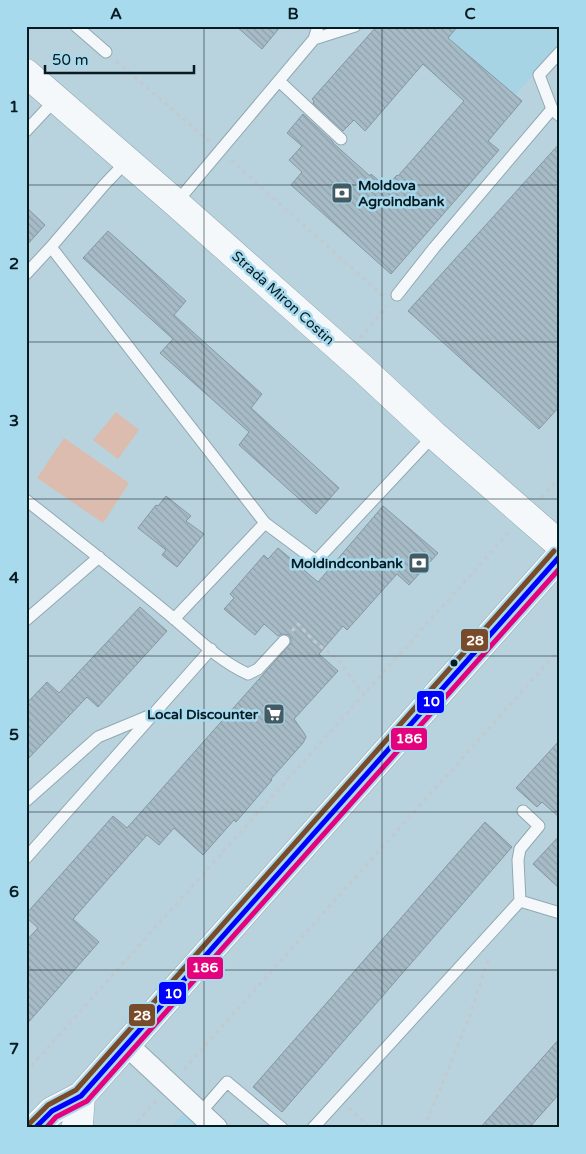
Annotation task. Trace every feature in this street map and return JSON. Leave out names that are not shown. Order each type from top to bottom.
[{"type":"main road","name":"Strada Miron Costin","points":[[26,73],[176,203],[362,368],[434,435],[560,545]]},
{"type":"main road","points":[[35,1128],[52,1110],[82,1096],[560,556]]},
{"type":"main road","points":[[75,1128],[79,1123],[82,1096]]},
{"type":"street","points":[[126,1045],[208,1120]]},
{"type":"lane","points":[[76,26],[106,52]]},
{"type":"lane","points":[[314,39],[318,26]]},
{"type":"lane","points":[[176,203],[325,26]]},
{"type":"lane","points":[[314,39],[355,26]]},
{"type":"lane","points":[[394,299],[434,248],[556,113],[539,75],[560,52]]},
{"type":"lane","points":[[279,81],[342,139]]},
{"type":"lane","points":[[26,131],[56,99]]},
{"type":"lane","points":[[26,274],[104,185],[128,161]]},
{"type":"lane","points":[[51,247],[265,523],[316,560],[434,435]]},
{"type":"lane","points":[[26,500],[235,668],[248,674],[258,668],[284,641]]},
{"type":"lane","points":[[174,618],[265,523]]},
{"type":"lane","points":[[26,620],[99,557]]},
{"type":"lane","points":[[26,858],[210,649]]},
{"type":"lane","points":[[26,801],[98,737],[153,715]]},
{"type":"lane","points":[[313,1128],[520,901],[518,860],[520,849],[539,826],[523,811]]},
{"type":"lane","points":[[520,901],[560,913]]},
{"type":"lane","points":[[208,1120],[227,1082],[282,1128]]},
{"type":"path","points":[[106,52],[221,151],[383,296]]},
{"type":"path","points":[[358,340],[394,299]]},
{"type":"path","points":[[26,1072],[496,546],[560,477]]},
{"type":"path","points":[[314,641],[341,662],[364,694]]},
{"type":"path","points":[[132,1128],[560,649]]},
{"type":"path","points":[[424,1128],[469,1018],[490,954]]},
{"type":"path","points":[[339,1100],[371,1128]]},
{"type":"shaded area","points":[[434,26],[560,26],[560,43],[515,96]]},
{"type":"shaded area","points":[[116,412],[139,430],[118,459],[93,440]]},
{"type":"shaded area","points":[[64,438],[129,483],[103,523],[37,478]]},
{"type":"shaded area","points":[[185,1112],[203,1128],[170,1128]]},
{"type":"building","points":[[236,26],[281,26],[262,49]]},
{"type":"building","points":[[377,26],[458,26],[448,38],[522,101],[488,141],[499,150],[391,274],[291,185],[302,172],[289,160],[302,146],[287,133],[303,114],[370,176],[371,174],[386,187],[464,101],[423,64],[365,131],[354,120],[343,131],[313,103],[312,99]]},
{"type":"building","points":[[560,143],[560,406],[539,429],[408,311]]},
{"type":"building","points":[[26,207],[45,225],[26,246]]},
{"type":"building","points":[[108,231],[186,301],[174,315],[262,394],[251,408],[339,488],[316,514],[239,445],[249,432],[160,353],[173,339],[83,258]]},
{"type":"building","points":[[166,496],[191,516],[186,521],[204,534],[177,567],[162,555],[166,550],[138,528],[156,505],[158,506]]},
{"type":"building","points":[[383,506],[438,553],[409,585],[397,574],[347,630],[343,626],[319,654],[338,671],[294,719],[306,737],[236,822],[234,820],[203,855],[174,828],[159,845],[147,835],[73,919],[99,942],[26,1025],[26,941],[38,928],[26,917],[26,914],[113,816],[127,828],[291,643],[289,635],[282,634],[278,636],[264,624],[255,635],[224,609],[234,598],[230,594],[264,555],[268,559],[278,548],[318,582]]},
{"type":"building","points":[[140,607],[167,631],[98,707],[87,697],[26,761],[26,704],[47,682],[59,693]]},
{"type":"building","points":[[560,740],[560,818],[542,802],[537,807],[516,788]]},
{"type":"building","points":[[485,822],[512,847],[282,1112],[253,1087]]},
{"type":"building","points":[[560,835],[560,889],[533,864]]},
{"type":"building","points":[[560,1038],[560,1093],[529,1128],[480,1128]]},
{"type":"transit line","name":"28","points":[[30,1123],[48,1105],[76,1090],[554,551]]},
{"type":"transit line","name":"10","points":[[35,1128],[52,1111],[81,1096],[560,556]]},
{"type":"transit line","name":"186","points":[[46,1128],[56,1117],[87,1101],[560,568]]},
{"type":"place","name":"Moldova Agroindbank","points":[[342,193]]},
{"type":"place","name":"Moldindconbank","points":[[419,563]]},
{"type":"place","name":"Local Discounter","points":[[274,714]]}]
